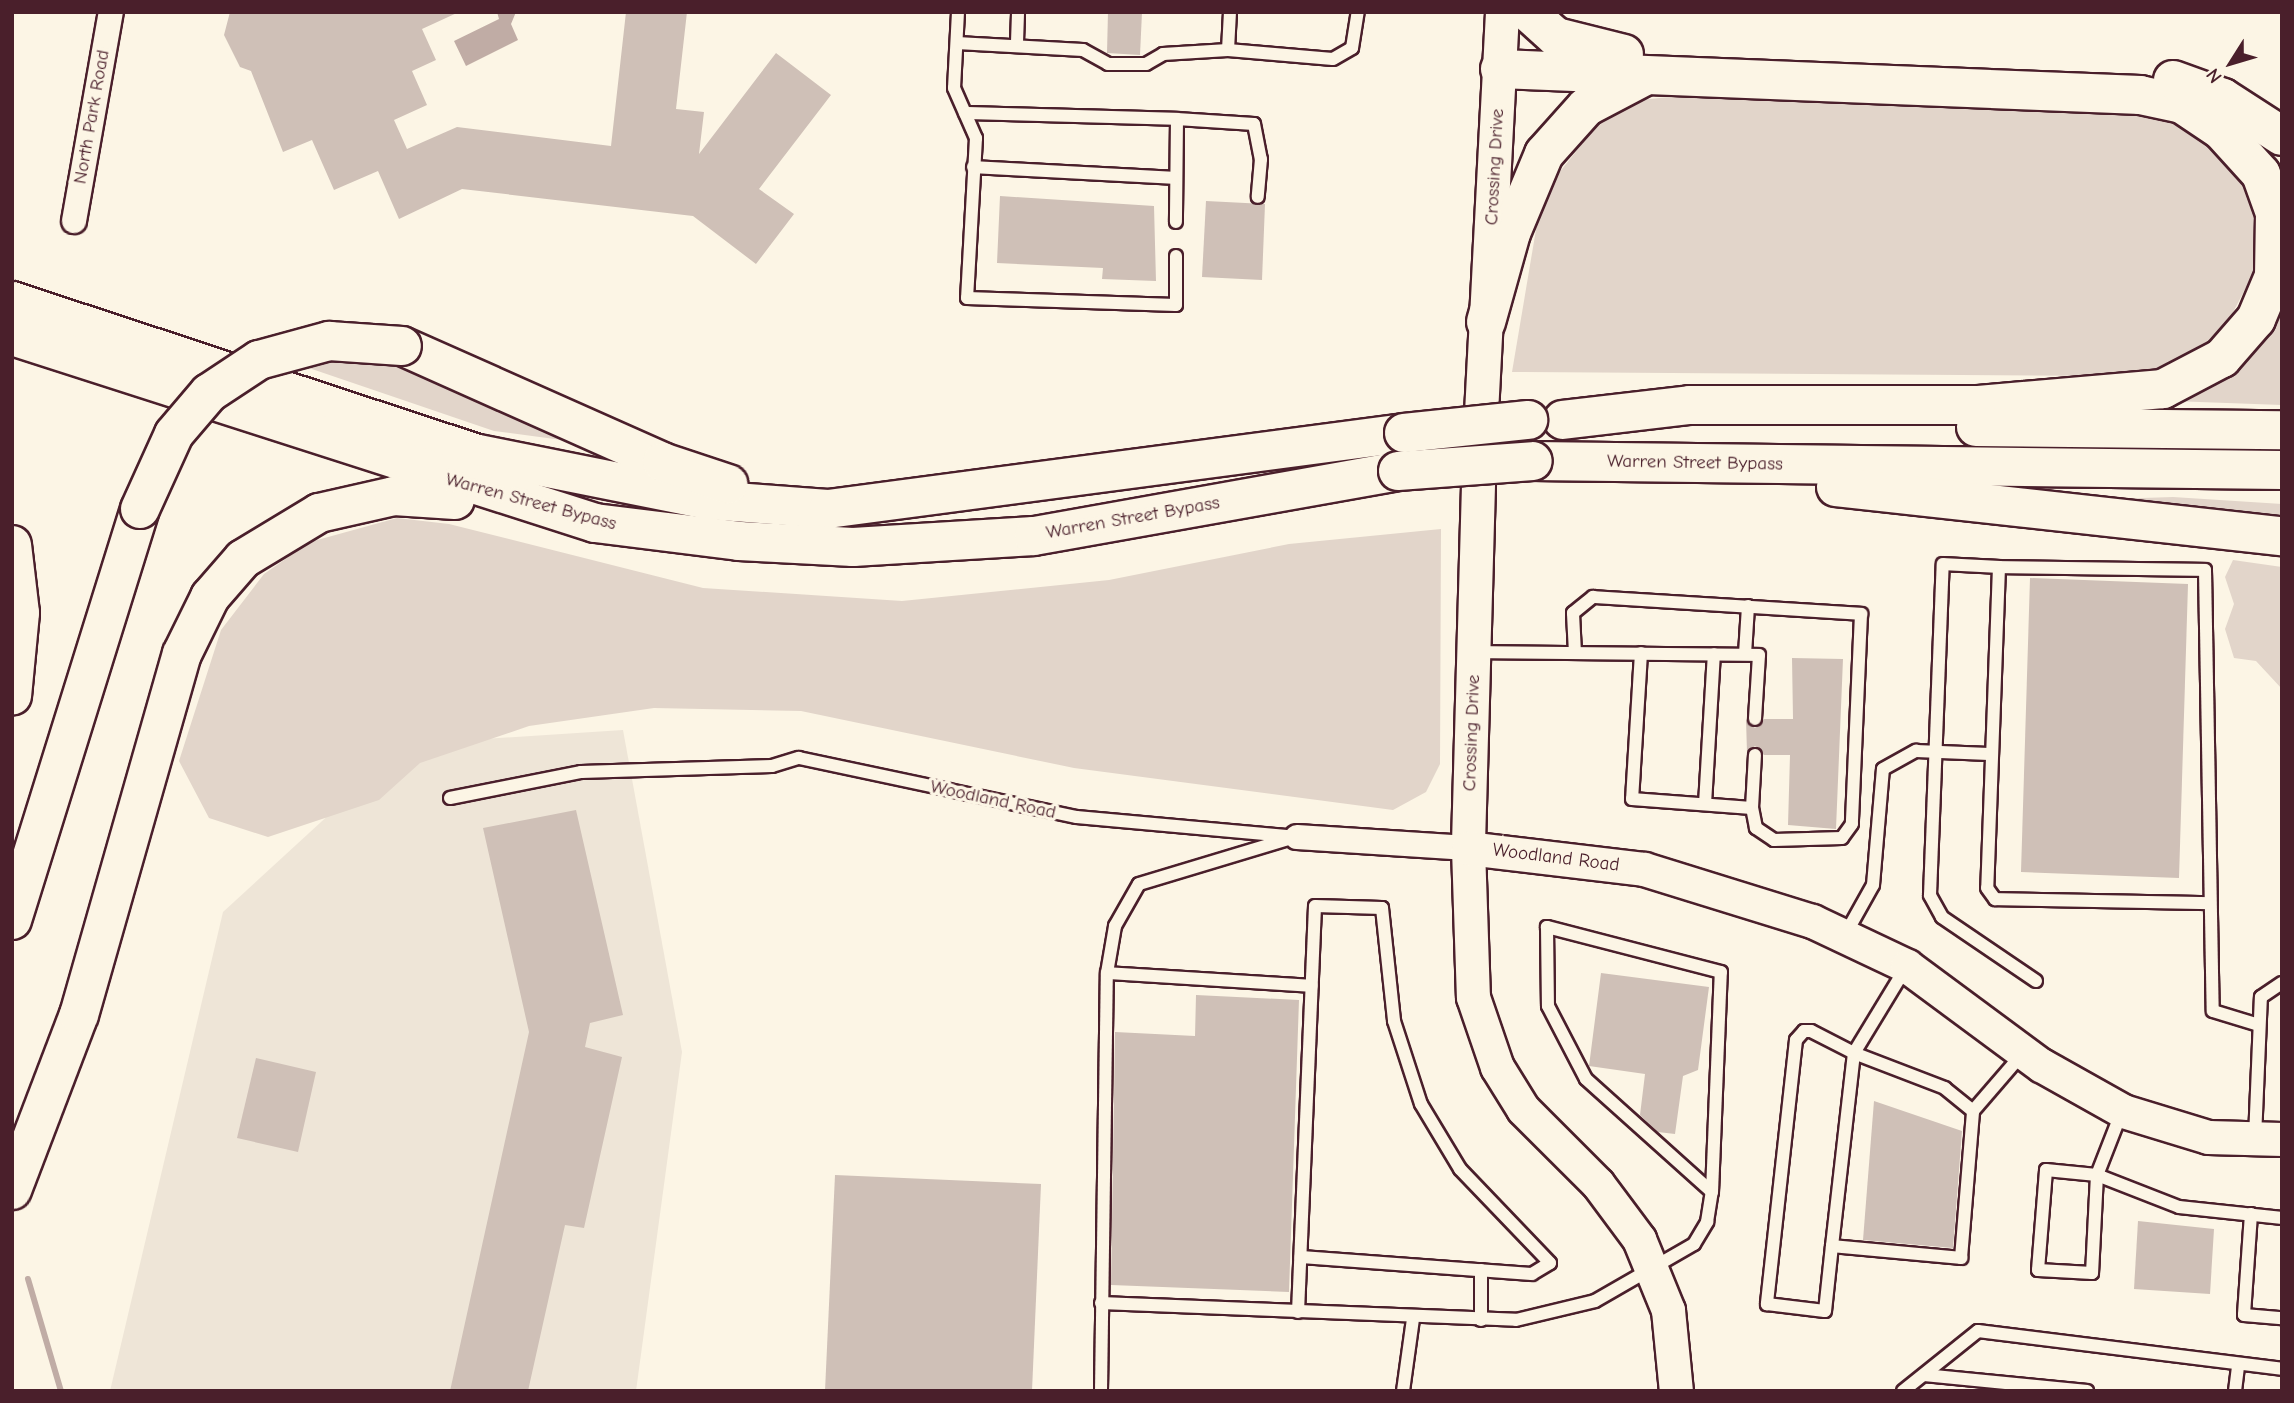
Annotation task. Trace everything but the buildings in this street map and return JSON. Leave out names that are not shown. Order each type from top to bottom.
[{"type":"highway","points":[[1528,12],[1556,37],[1635,65],[2158,78],[2223,98],[2282,136]]},
{"type":"highway","points":[[1500,59],[2140,95],[2182,104],[2221,130],[2261,174],[2278,236],[2274,276],[2241,340],[2204,371],[2163,390],[1976,405],[1690,405],[1546,420]]},
{"type":"highway","points":[[1486,322],[1511,233],[1544,154],[1586,107],[1635,65]]},
{"type":"highway","name":"Warren Street Bypass","points":[[12,301],[478,454],[640,490],[828,509],[1052,482],[1404,433],[1546,420],[2282,430]]},
{"type":"highway","name":"Warren Street Bypass","points":[[12,336],[595,523],[739,541],[941,544],[1034,536],[1398,471],[1533,461],[2282,470]]},
{"type":"highway","points":[[12,920],[139,509],[188,417],[209,393],[259,360],[329,341],[402,346],[718,482],[767,487],[1052,482]]},
{"type":"highway","points":[[1587,461],[2282,536]]},
{"type":"highway","points":[[12,1190],[79,1015],[186,642],[210,597],[243,559],[319,513],[394,496],[595,523]]},
{"type":"highway","points":[[12,545],[20,612],[12,696]]},
{"type":"highway","points":[[12,1215],[47,1100]]},
{"type":"main road","name":"Crossing Drive","points":[[1502,12],[1486,322],[1468,848],[1473,997],[1497,1067],[1538,1128],[1616,1206],[1654,1269],[1672,1330],[1676,1391]]},
{"type":"main road","name":"Woodland Road","points":[[1468,848],[1644,869],[1845,935],[1907,966],[2025,1051],[2123,1111],[2208,1137],[2268,1139]]},
{"type":"street","name":"North Park Road","points":[[74,221],[111,12]]},
{"type":"street","name":"Woodland Road","points":[[1297,836],[1468,848]]},
{"type":"lane","points":[[958,12],[954,88],[976,138],[967,298],[1176,305],[1176,256]]},
{"type":"lane","points":[[1017,42],[1018,12]]},
{"type":"lane","points":[[1228,50],[1230,12]]},
{"type":"lane","points":[[957,43],[1017,42],[1083,50],[1108,64],[1146,64],[1163,54],[1228,50],[1333,59],[1352,48],[1358,12]]},
{"type":"lane","points":[[965,113],[1254,124],[1261,159],[1258,197]]},
{"type":"lane","points":[[1176,222],[1177,119]]},
{"type":"lane","points":[[973,167],[1176,178]]},
{"type":"lane","points":[[2036,981],[1942,917],[1930,895],[1932,749],[1943,564],[2205,570],[2207,903],[2213,1012],[2259,1025]]},
{"type":"lane","points":[[1999,567],[1989,754],[1987,888],[1995,899],[2207,903]]},
{"type":"lane","points":[[1575,653],[1573,613],[1593,597],[1861,614],[1852,824],[1842,838],[1774,840],[1756,828],[1752,808],[1755,755]]},
{"type":"lane","points":[[1745,654],[1748,606]]},
{"type":"lane","points":[[1474,652],[1759,655],[1755,719]]},
{"type":"lane","points":[[1642,653],[1632,799],[1752,808]]},
{"type":"lane","points":[[1705,804],[1714,654]]},
{"type":"lane","points":[[1845,935],[1873,885],[1883,769],[1932,749],[1989,754]]},
{"type":"lane","name":"Woodland Road","points":[[450,798],[581,772],[772,766],[799,758],[1077,817],[1297,836]]},
{"type":"lane","points":[[1101,1391],[1107,973],[1115,926],[1139,884],[1297,836]]},
{"type":"lane","points":[[1298,1312],[1315,906],[1382,908],[1394,1021],[1421,1104],[1460,1169],[1550,1263],[1532,1274],[1301,1257]]},
{"type":"lane","points":[[1101,1303],[1413,1319],[1481,1320],[1561,1313],[1654,1269],[1694,1244],[1707,1222],[1712,1192],[1721,972],[1547,927],[1548,1006],[1586,1079],[1712,1192]]},
{"type":"lane","points":[[1907,966],[1854,1053],[1825,1311],[1767,1304],[1796,1040],[1811,1031],[1854,1053],[1945,1088],[1973,1111]]},
{"type":"lane","points":[[1107,973],[1312,986]]},
{"type":"lane","points":[[2268,1139],[2259,1025],[2261,997],[2282,983]]},
{"type":"lane","points":[[1832,1245],[1961,1258],[1973,1111],[2025,1051]]},
{"type":"lane","points":[[2123,1111],[2097,1175],[2092,1273],[2038,1270],[2046,1170],[2097,1175],[2179,1207],[2282,1217]]},
{"type":"lane","points":[[2251,1214],[2244,1315],[2282,1318]]},
{"type":"lane","points":[[1481,1270],[1481,1320]]},
{"type":"lane","points":[[1402,1391],[1413,1319]]},
{"type":"lane","points":[[1903,1391],[1978,1331],[2282,1369]]},
{"type":"lane","points":[[2235,1391],[2238,1365]]},
{"type":"lane","points":[[1924,1375],[2087,1391]]},
{"type":"shaded area","points":[[497,12],[516,12],[511,24],[518,40],[466,66],[454,41],[499,19]]},
{"type":"shaded area","points":[[1679,96],[2072,106],[2174,120],[2235,167],[2252,201],[2257,266],[2225,328],[2204,348],[2169,367],[2127,376],[1512,372],[1542,194],[1602,119],[1640,100]]},
{"type":"shaded area","points":[[2282,303],[2282,405],[2172,401]]},
{"type":"shaded area","points":[[334,359],[416,367],[559,431],[562,440],[494,431],[306,367]]},
{"type":"shaded area","points":[[2173,497],[2282,504],[2282,521],[2081,500]]},
{"type":"shaded area","points":[[397,518],[449,524],[703,588],[902,601],[1109,580],[1289,544],[1441,529],[1440,764],[1426,792],[1393,810],[1074,768],[801,711],[654,708],[529,726],[420,763],[379,800],[268,837],[209,818],[179,761],[221,630],[264,574],[310,542]]},
{"type":"shaded area","points":[[2233,560],[2282,567],[2282,689],[2256,661],[2234,658],[2225,629],[2234,604],[2225,577]]},
{"type":"shaded area","points":[[623,730],[682,1052],[636,1391],[110,1391],[223,912],[406,744]]},
{"type":"waterway","points":[[28,1279],[61,1391]]}]
